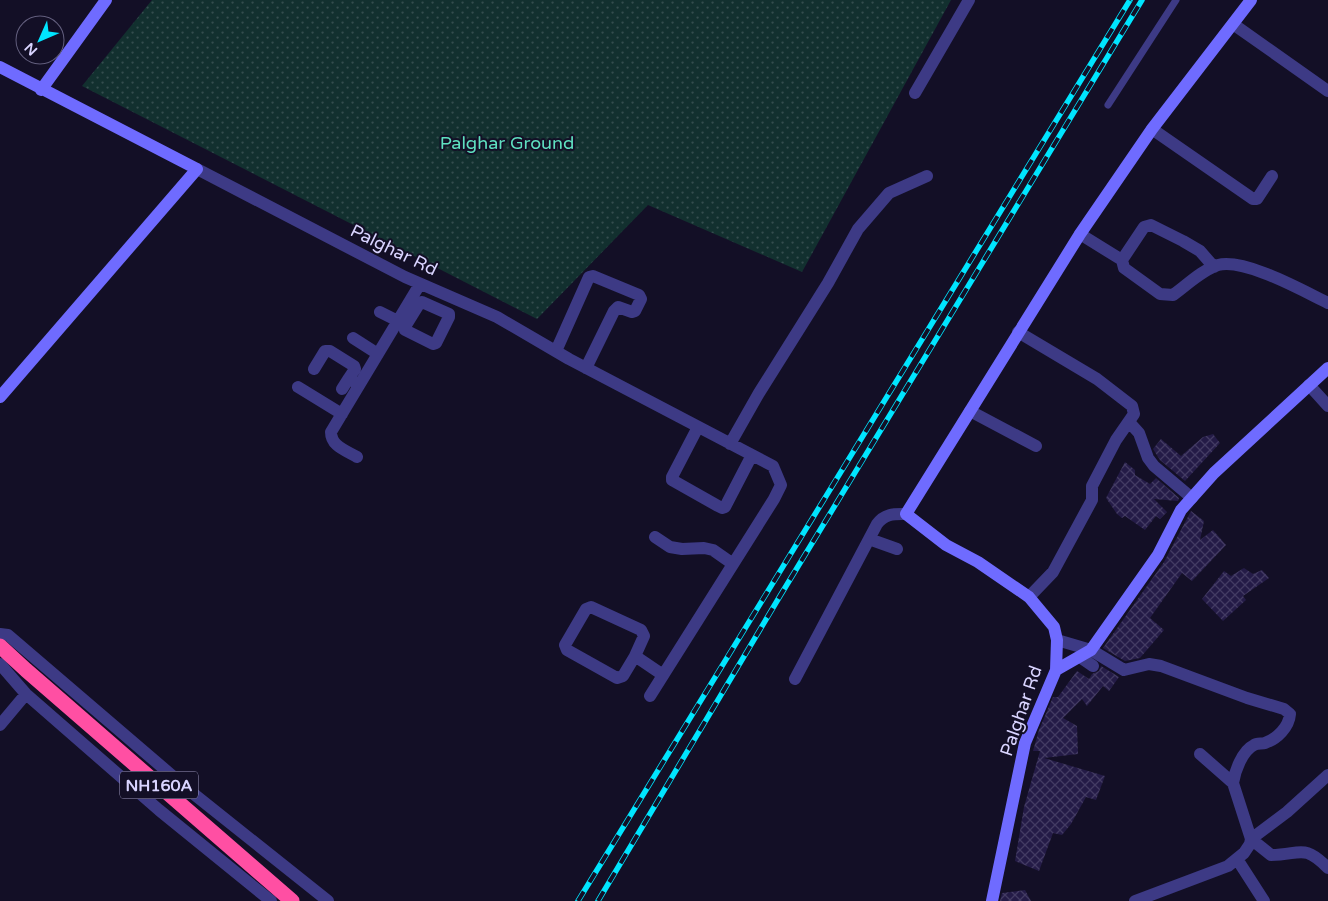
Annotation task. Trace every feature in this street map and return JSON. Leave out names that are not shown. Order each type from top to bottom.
[{"type":"highway","name":"NH160A","points":[[0,646],[292,901]]},
{"type":"street","points":[[41,90],[106,0]]},
{"type":"street","points":[[915,93],[969,0]]},
{"type":"street","points":[[795,679],[881,519],[890,514],[906,514],[1080,234],[1152,129],[1251,0]]},
{"type":"street","points":[[1233,24],[1328,91]]},
{"type":"street","name":"Palghar Rd","points":[[0,67],[41,90],[420,284],[497,317],[586,368],[772,466],[781,485],[733,564]]},
{"type":"street","points":[[1152,129],[1253,199],[1257,199],[1272,176]]},
{"type":"street","points":[[0,397],[197,169]]},
{"type":"street","points":[[730,444],[759,393],[828,283],[858,229],[889,193],[927,176]]},
{"type":"street","points":[[1122,260],[1144,227],[1151,226],[1200,251],[1214,267]]},
{"type":"street","points":[[1080,234],[1122,260],[1124,268],[1160,294],[1173,295],[1210,268],[1221,264],[1237,265],[1258,270],[1328,303]]},
{"type":"street","points":[[556,351],[590,277],[594,276],[639,295],[640,298],[634,311],[618,307],[614,310],[586,368]]},
{"type":"street","points":[[342,389],[354,381],[402,323],[420,284]]},
{"type":"street","points":[[380,312],[402,323]]},
{"type":"street","points":[[1018,332],[1097,379],[1132,406],[1134,414],[1116,440],[1092,486],[1092,500],[1053,572],[1030,597]]},
{"type":"street","points":[[353,338],[378,354]]},
{"type":"street","points":[[314,369],[326,351],[330,350],[354,366],[354,381],[342,414],[331,432],[331,438],[334,444],[357,456]]},
{"type":"street","points":[[1056,670],[1091,650],[1158,556],[1181,510],[1214,473],[1328,368]]},
{"type":"street","points":[[1309,385],[1328,406]]},
{"type":"street","points":[[298,387],[342,414]]},
{"type":"street","points":[[970,411],[1036,446]]},
{"type":"street","points":[[1129,422],[1139,432],[1148,458],[1154,466],[1192,498]]},
{"type":"street","points":[[698,427],[672,480],[718,506],[725,507],[752,455]]},
{"type":"street","name":"Palghar Rd","points":[[906,514],[946,545],[978,562],[1030,597],[1054,627],[1057,640],[1056,670],[1026,743],[992,901]]},
{"type":"street","points":[[650,696],[733,564],[713,550],[704,548],[682,549],[670,546],[655,537]]},
{"type":"street","points":[[869,539],[897,549]]},
{"type":"street","points":[[591,606],[641,630],[644,636],[635,656],[623,676],[617,678],[567,650],[565,645],[586,609],[591,606]]},
{"type":"street","points":[[0,634],[8,635],[190,791],[328,901]]},
{"type":"street","points":[[1057,640],[1091,650],[1124,670],[1149,664],[1162,666],[1247,698],[1284,709],[1290,714],[1290,720],[1287,725],[1272,740],[1254,745],[1246,752],[1234,773],[1234,783],[1251,839],[1244,853],[1228,866],[1214,873],[1135,901]]},
{"type":"street","points":[[635,656],[664,675]]},
{"type":"street","points":[[1080,658],[1093,666]]},
{"type":"street","points":[[0,664],[26,694],[159,810],[271,901]]},
{"type":"street","points":[[0,725],[26,694]]},
{"type":"street","points":[[1200,754],[1234,783]]},
{"type":"street","points":[[1251,839],[1286,812],[1328,775]]},
{"type":"street","points":[[1251,839],[1271,854],[1307,852],[1315,856],[1328,868]]},
{"type":"street","points":[[1237,859],[1264,901]]},
{"type":"lane","points":[[1108,105],[1176,0]]},
{"type":"green space","name":"Palghar Ground","points":[[152,0],[951,0],[802,272],[648,205],[537,319],[82,86]]},
{"type":"building","points":[[1213,434],[1220,443],[1185,481],[1160,460],[1153,449],[1161,439],[1181,456],[1203,437]]},
{"type":"building","points":[[1125,462],[1135,470],[1135,475],[1150,484],[1156,478],[1179,498],[1178,501],[1154,499],[1167,512],[1160,519],[1156,516],[1145,530],[1125,516],[1122,518],[1117,514],[1106,498]]},
{"type":"building","points":[[1191,511],[1204,521],[1200,540],[1213,530],[1226,545],[1192,581],[1182,573],[1150,618],[1164,630],[1140,658],[1125,661],[1103,648],[1164,562]]},
{"type":"building","points":[[1244,568],[1253,574],[1262,570],[1269,578],[1243,596],[1246,600],[1223,621],[1202,599],[1224,571],[1231,576]]},
{"type":"building","points":[[1101,666],[1119,677],[1109,691],[1103,686],[1087,706],[1082,699],[1063,718],[1077,726],[1078,754],[1044,758],[1105,776],[1096,800],[1086,797],[1071,824],[1062,835],[1053,833],[1039,871],[1015,861],[1024,807],[1040,751],[1033,751],[1039,730],[1053,697],[1058,697],[1077,671],[1089,679],[1092,674],[1099,671]]},
{"type":"building","points":[[1025,890],[1031,901],[1000,901],[1002,893]]},
{"type":"railway","points":[[578,901],[1130,0]]},
{"type":"railway","points":[[598,901],[780,596],[1142,0]]}]
